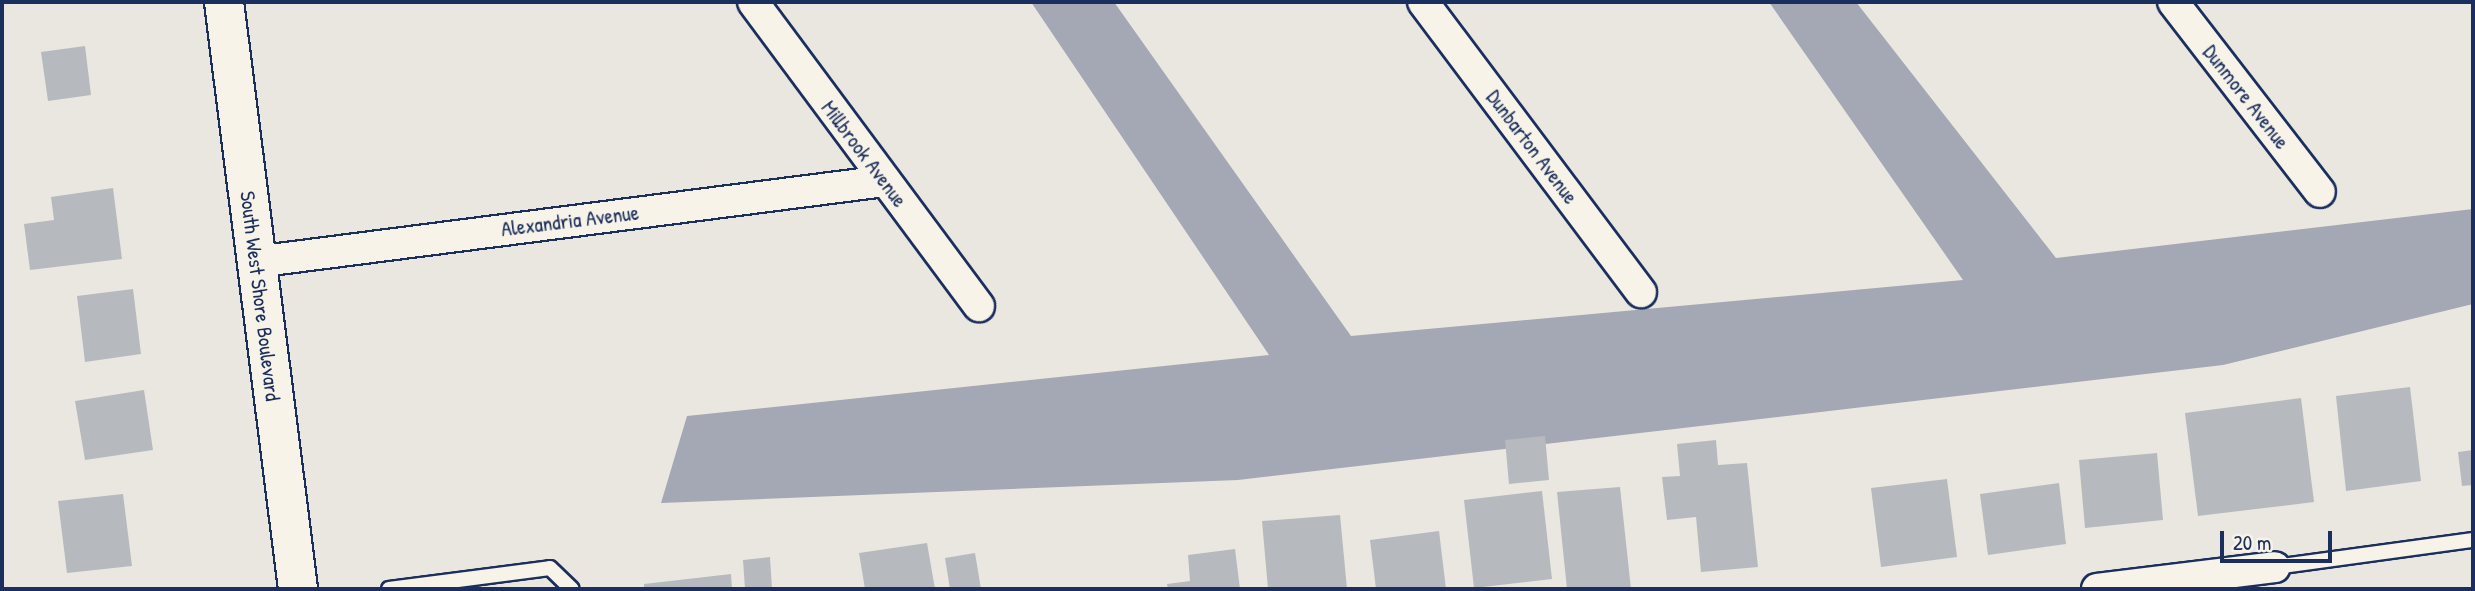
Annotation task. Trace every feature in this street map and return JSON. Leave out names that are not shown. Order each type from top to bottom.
[{"type":"street","name":"South West Shore Boulevard","points":[[224,2],[298,589]]},
{"type":"street","name":"Millbrook Avenue","points":[[753,2],[979,306]]},
{"type":"street","name":"Dunbarton Avenue","points":[[1423,2],[1641,292]]},
{"type":"street","name":"Dunmore Avenue","points":[[2173,2],[2320,192]]},
{"type":"street","name":"Alexandria Avenue","points":[[255,261],[885,181]]},
{"type":"street","points":[[2097,589],[2274,567]]},
{"type":"lane","points":[[2274,567],[2473,540]]},
{"type":"lane","points":[[389,589],[550,568],[572,589]]},
{"type":"shaded area","points":[[1031,2],[1114,2],[1351,336],[1963,280],[1769,2],[1856,2],[2056,258],[2473,209],[2473,304],[2223,365],[1238,480],[661,503],[687,416],[1269,355]]},
{"type":"building","points":[[85,46],[91,95],[48,101],[41,52]]},
{"type":"building","points":[[113,188],[122,259],[30,270],[24,224],[54,220],[51,197]]},
{"type":"building","points":[[133,289],[141,354],[85,362],[77,296]]},
{"type":"building","points":[[2410,387],[2421,481],[2346,491],[2336,396]]},
{"type":"building","points":[[144,390],[153,450],[85,460],[75,401]]},
{"type":"building","points":[[2301,398],[2314,502],[2198,516],[2185,413]]},
{"type":"building","points":[[1545,436],[1549,480],[1509,484],[1505,440]]},
{"type":"building","points":[[1716,440],[1718,465],[1747,463],[1758,567],[1701,572],[1696,517],[1667,520],[1662,477],[1680,476],[1677,444]]},
{"type":"building","points":[[2473,450],[2473,485],[2462,486],[2458,452]]},
{"type":"building","points":[[2157,453],[2163,520],[2085,528],[2079,460]]},
{"type":"building","points":[[1947,479],[1957,557],[1881,567],[1871,488]]},
{"type":"building","points":[[2059,483],[2066,544],[1988,555],[1980,494]]},
{"type":"building","points":[[1620,487],[1631,589],[1567,589],[1557,492]]},
{"type":"building","points":[[1542,491],[1552,579],[1474,588],[1464,500]]},
{"type":"building","points":[[123,494],[132,566],[67,573],[58,501]]},
{"type":"building","points":[[1340,515],[1347,589],[1268,589],[1262,521]]},
{"type":"building","points":[[1439,531],[1446,589],[1376,589],[1370,540]]},
{"type":"building","points":[[927,543],[935,589],[865,589],[859,553]]},
{"type":"building","points":[[1235,549],[1240,589],[1168,589],[1167,584],[1190,581],[1188,555]]},
{"type":"building","points":[[975,553],[981,589],[950,589],[945,558]]},
{"type":"building","points":[[770,557],[772,589],[745,589],[743,560]]},
{"type":"building","points":[[731,574],[732,589],[644,589],[644,584]]}]
